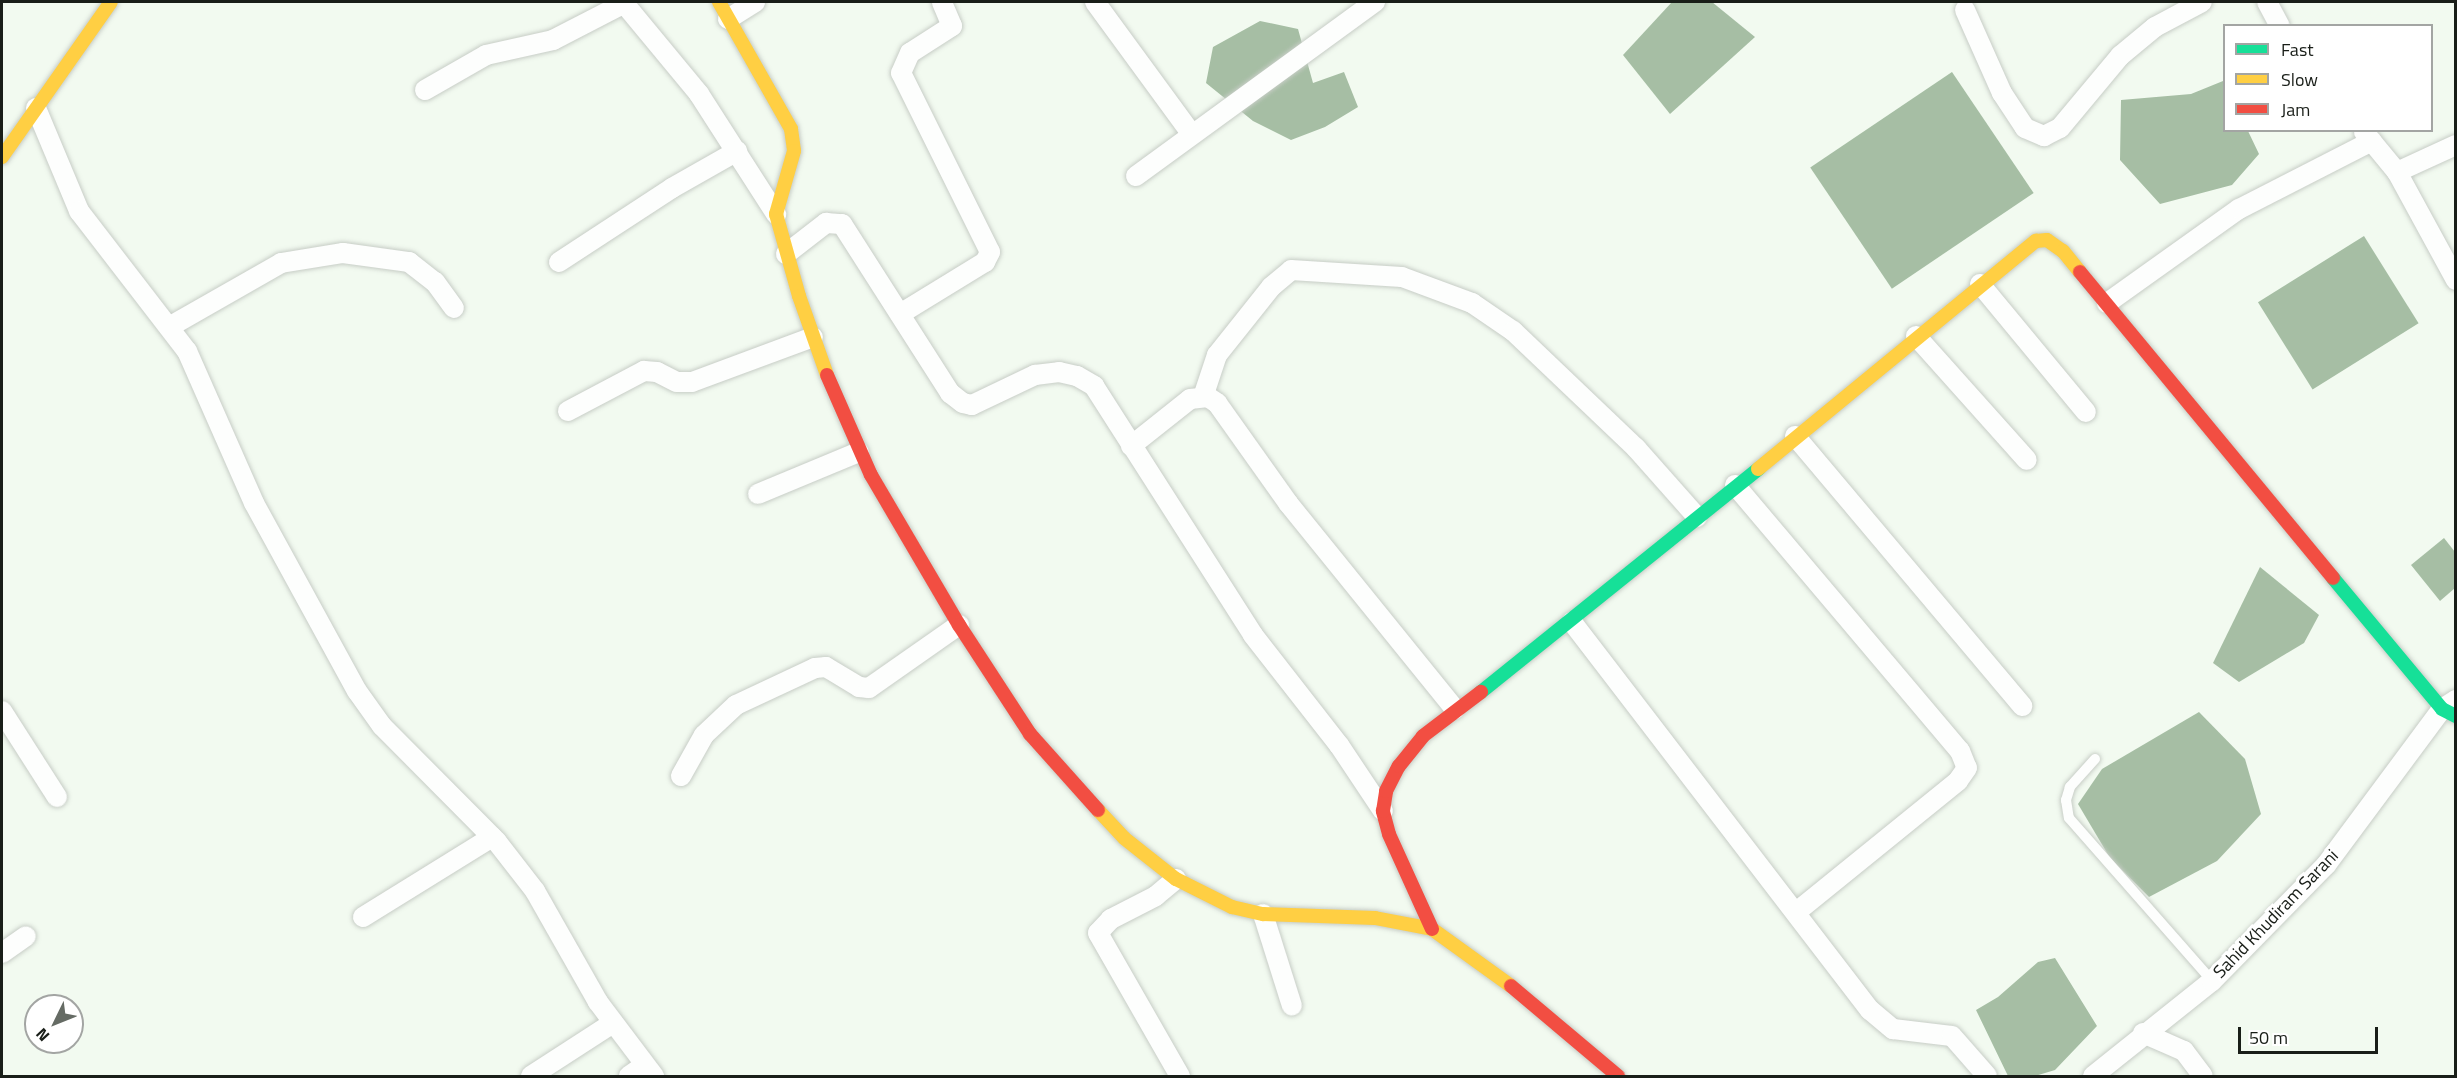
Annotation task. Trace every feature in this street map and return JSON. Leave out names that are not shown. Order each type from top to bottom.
[{"type":"main road","points":[[2,157],[111,2]]},
{"type":"main road","points":[[723,10],[791,129],[794,151],[776,214],[786,254],[813,337],[859,452],[959,625],[1030,734],[1055,764],[1124,838],[1176,879],[1232,907],[1263,914],[1375,918],[1432,929],[1488,967],[1618,1077]]},
{"type":"main road","points":[[1432,929],[1389,834],[1383,811],[1386,791],[1399,766],[1423,736],[1455,709],[1572,622],[2026,246],[2047,240],[2063,250],[2451,708]]},
{"type":"street","points":[[425,90],[486,55],[553,40],[624,2],[699,94],[776,214]]},
{"type":"street","points":[[723,10],[755,2]]},
{"type":"street","points":[[900,314],[985,262],[990,252],[901,73],[910,53],[952,26],[942,2]]},
{"type":"street","points":[[1095,2],[1191,133]]},
{"type":"street","points":[[1136,176],[1191,133],[1375,2]]},
{"type":"street","points":[[1965,10],[2002,93],[2025,128],[2044,136],[2060,128],[2120,56],[2155,27],[2202,2]]},
{"type":"street","points":[[2267,2],[2279,24]]},
{"type":"street","points":[[36,108],[79,211],[169,327],[203,380],[254,503],[357,691],[382,726],[492,837],[535,891],[613,1023],[650,1071],[629,1077]]},
{"type":"street","points":[[2107,303],[2239,209],[2367,136],[2397,172],[2456,280]]},
{"type":"street","points":[[2397,172],[2456,145]]},
{"type":"street","points":[[559,262],[672,188],[736,151]]},
{"type":"street","points":[[786,254],[826,223],[842,224],[957,400],[972,405],[1035,375],[1059,372],[1077,376],[1094,386],[1253,635],[1339,745],[1383,811]]},
{"type":"street","points":[[169,327],[281,263],[344,253],[409,262],[435,282],[454,308]]},
{"type":"street","points":[[1203,397],[1217,356],[1271,286],[1291,270],[1402,277],[1472,303],[1513,331],[1636,448],[1697,517]]},
{"type":"street","points":[[1980,284],[2086,412]]},
{"type":"street","points":[[1916,336],[2027,460]]},
{"type":"street","points":[[568,411],[644,371],[657,372],[677,382],[692,382],[813,337]]},
{"type":"street","points":[[1131,447],[1179,406],[1203,397],[1217,403],[1237,426],[1288,503],[1455,709]]},
{"type":"street","points":[[1795,436],[2022,706]]},
{"type":"street","points":[[758,494],[859,452]]},
{"type":"street","points":[[1735,485],[1960,752],[1967,768],[1958,781],[1796,912]]},
{"type":"street","points":[[1572,622],[1883,1023],[1909,1032],[1952,1036],[1987,1077]]},
{"type":"street","points":[[681,776],[704,735],[736,705],[815,668],[826,667],[858,687],[869,688],[959,625]]},
{"type":"street","name":"Sahid Khudiram Sarani","points":[[2093,1077],[2143,1033],[2212,981],[2326,865],[2451,708]]},
{"type":"street","points":[[2,711],[57,797]]},
{"type":"street","points":[[363,917],[492,837]]},
{"type":"street","points":[[1176,879],[1156,896],[1111,919],[1098,933],[1180,1077]]},
{"type":"street","points":[[1263,914],[1292,1006]]},
{"type":"street","points":[[2,952],[26,936]]},
{"type":"street","points":[[531,1077],[613,1023]]},
{"type":"street","points":[[2143,1033],[2184,1051],[2203,1077]]},
{"type":"lane","points":[[2095,759],[2070,787],[2066,800],[2069,818],[2212,981]]},
{"type":"shaded area","points":[[1672,2],[1712,2],[1755,37],[1670,114],[1623,55]]},
{"type":"shaded area","points":[[1260,21],[1298,29],[1313,83],[1344,72],[1358,107],[1325,127],[1291,140],[1253,121],[1206,83],[1213,47]]},
{"type":"shaded area","points":[[1952,72],[2034,193],[1892,289],[1810,168]]},
{"type":"shaded area","points":[[2223,81],[2223,132],[2248,132],[2259,154],[2232,185],[2160,204],[2120,160],[2121,100],[2191,94]]},
{"type":"shaded area","points":[[2364,236],[2419,323],[2313,390],[2258,302]]},
{"type":"shaded area","points":[[2444,538],[2455,552],[2455,588],[2440,601],[2411,565]]},
{"type":"shaded area","points":[[2260,567],[2319,615],[2304,643],[2239,682],[2213,663]]},
{"type":"shaded area","points":[[2199,712],[2245,759],[2261,814],[2217,861],[2149,897],[2110,858],[2078,804],[2102,769]]},
{"type":"shaded area","points":[[2055,958],[2097,1026],[2055,1070],[2035,1076],[2008,1076],[1976,1010],[1998,997],[2038,962]]},
{"type":"traffic: fast","points":[[1481,692],[1758,469]]},
{"type":"traffic: fast","points":[[2333,578],[2442,709],[2456,716]]},
{"type":"traffic: slow","points":[[2,157],[111,2]]},
{"type":"traffic: slow","points":[[719,2],[791,129],[794,151],[776,214],[799,296],[827,375]]},
{"type":"traffic: slow","points":[[1758,469],[2036,241],[2047,240],[2063,251],[2080,272]]},
{"type":"traffic: slow","points":[[1098,810],[1124,838],[1176,879],[1232,907],[1263,914],[1375,918],[1432,929],[1511,986]]},
{"type":"traffic: jam","points":[[2080,272],[2333,578]]},
{"type":"traffic: jam","points":[[827,375],[871,475],[959,625],[1030,734],[1098,810]]},
{"type":"traffic: jam","points":[[1432,929],[1389,834],[1383,811],[1386,791],[1399,766],[1423,736],[1481,692]]},
{"type":"traffic: jam","points":[[1511,986],[1618,1076]]}]
